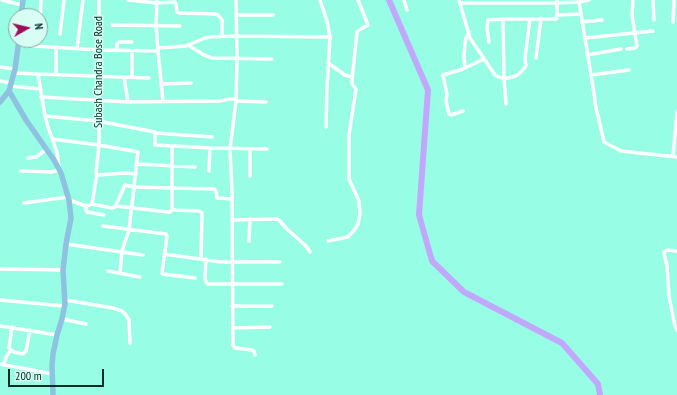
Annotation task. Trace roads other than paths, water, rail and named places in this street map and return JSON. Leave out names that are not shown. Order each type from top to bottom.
[{"type":"main road","points":[[0,102],[10,87],[15,71],[17,48]]},
{"type":"main road","points":[[10,87],[26,120],[59,169],[69,198],[71,218],[63,270],[65,300],[54,354],[53,395]]},
{"type":"street","points":[[2,0],[23,3]]},
{"type":"street","points":[[60,34],[64,0]]},
{"type":"street","points":[[77,49],[83,0]]},
{"type":"street","name":"Subash Chandra Bose Road","points":[[92,204],[97,174],[99,145],[99,0]]},
{"type":"street","points":[[128,0],[174,2],[176,4],[177,12],[179,13],[212,14],[219,16],[222,22],[222,36]]},
{"type":"street","points":[[236,0],[236,100],[230,149],[232,199],[232,345],[235,348],[252,350],[255,356]]},
{"type":"street","points":[[320,0],[327,21],[330,37],[326,127]]},
{"type":"street","points":[[328,241],[348,237],[355,229],[360,219],[359,201],[349,178],[349,135],[356,89],[352,84],[352,77],[357,32],[368,25],[358,0]]},
{"type":"street","points":[[404,0],[407,10]]},
{"type":"street","points":[[530,19],[526,66],[516,76],[504,79],[495,75],[470,38],[459,1],[579,2],[589,0]]},
{"type":"street","points":[[627,49],[635,48],[637,46],[632,15],[633,0]]},
{"type":"street","points":[[653,0],[654,20]]},
{"type":"street","points":[[673,22],[675,0]]},
{"type":"street","points":[[157,1],[156,25],[163,101]]},
{"type":"street","points":[[489,42],[487,28],[488,20],[541,18],[556,19],[557,2]]},
{"type":"street","points":[[579,2],[595,103],[604,142],[621,151],[675,157],[677,112]]},
{"type":"street","points":[[236,14],[272,15]]},
{"type":"street","points":[[557,15],[581,14]]},
{"type":"street","points":[[536,58],[541,18]]},
{"type":"street","points":[[503,19],[506,104]]},
{"type":"street","points":[[582,22],[602,20]]},
{"type":"street","points":[[112,25],[180,26]]},
{"type":"street","points":[[585,38],[654,31]]},
{"type":"street","points":[[465,68],[465,44],[468,32]]},
{"type":"street","points":[[48,46],[77,49],[132,51],[188,46],[205,38],[222,36],[330,37]]},
{"type":"street","points":[[117,50],[118,42],[132,42]]},
{"type":"street","points":[[188,46],[210,58],[272,59]]},
{"type":"street","points":[[56,47],[56,74]]},
{"type":"street","points":[[587,55],[621,49]]},
{"type":"street","points":[[132,51],[132,78]]},
{"type":"street","points":[[463,111],[451,115],[449,114],[446,100],[447,94],[443,77],[445,74],[465,68],[484,59]]},
{"type":"street","points":[[328,63],[345,75],[352,77]]},
{"type":"street","points":[[0,67],[15,71],[38,74],[148,78]]},
{"type":"street","points":[[591,75],[629,70]]},
{"type":"street","points":[[21,171],[51,172],[59,169],[57,152],[45,116],[38,74]]},
{"type":"street","points":[[124,77],[128,102]]},
{"type":"street","points":[[0,81],[10,87],[40,89]]},
{"type":"street","points":[[161,84],[191,84]]},
{"type":"street","points":[[41,97],[128,102],[229,99],[266,102]]},
{"type":"street","points":[[45,116],[98,121],[156,133],[212,137]]},
{"type":"street","points":[[156,133],[155,145],[267,150]]},
{"type":"street","points":[[52,139],[136,151],[138,153],[129,230],[122,251],[120,273]]},
{"type":"street","points":[[172,146],[172,210]]},
{"type":"street","points":[[209,171],[210,148]]},
{"type":"street","points":[[28,158],[36,157],[47,150]]},
{"type":"street","points":[[250,150],[250,176]]},
{"type":"street","points":[[137,164],[195,168]]},
{"type":"street","points":[[97,174],[136,174]]},
{"type":"street","points":[[116,206],[124,185],[214,189],[218,198],[232,199]]},
{"type":"street","points":[[24,204],[69,198],[86,206],[92,204],[112,208],[116,206],[168,212],[172,210],[199,211],[202,213],[201,259]]},
{"type":"street","points":[[86,206],[87,212],[104,215]]},
{"type":"street","points":[[249,241],[250,219]]},
{"type":"street","points":[[232,220],[277,219],[307,247],[310,252]]},
{"type":"street","points":[[103,226],[166,234],[162,273],[195,278]]},
{"type":"street","points":[[66,244],[143,254]]},
{"type":"street","points":[[677,251],[667,250],[664,253],[667,266],[669,296],[677,330]]},
{"type":"street","points":[[164,254],[206,259],[217,262],[280,262]]},
{"type":"street","points":[[206,259],[206,284],[282,284]]},
{"type":"street","points":[[0,269],[63,270]]},
{"type":"street","points":[[108,271],[140,276]]},
{"type":"street","points":[[0,300],[64,306]]},
{"type":"street","points":[[65,300],[113,308],[122,311],[129,320],[130,342]]},
{"type":"street","points":[[232,306],[272,306]]},
{"type":"street","points":[[62,319],[86,324]]},
{"type":"street","points":[[0,326],[57,335]]},
{"type":"street","points":[[12,327],[9,345],[10,350],[2,364],[53,374]]},
{"type":"street","points":[[233,328],[270,327]]},
{"type":"street","points":[[10,350],[23,354],[26,351],[30,330]]},
{"type":"waterway","points":[[389,0],[428,90],[419,215],[432,261],[464,292],[562,343],[598,384],[600,395]]}]
